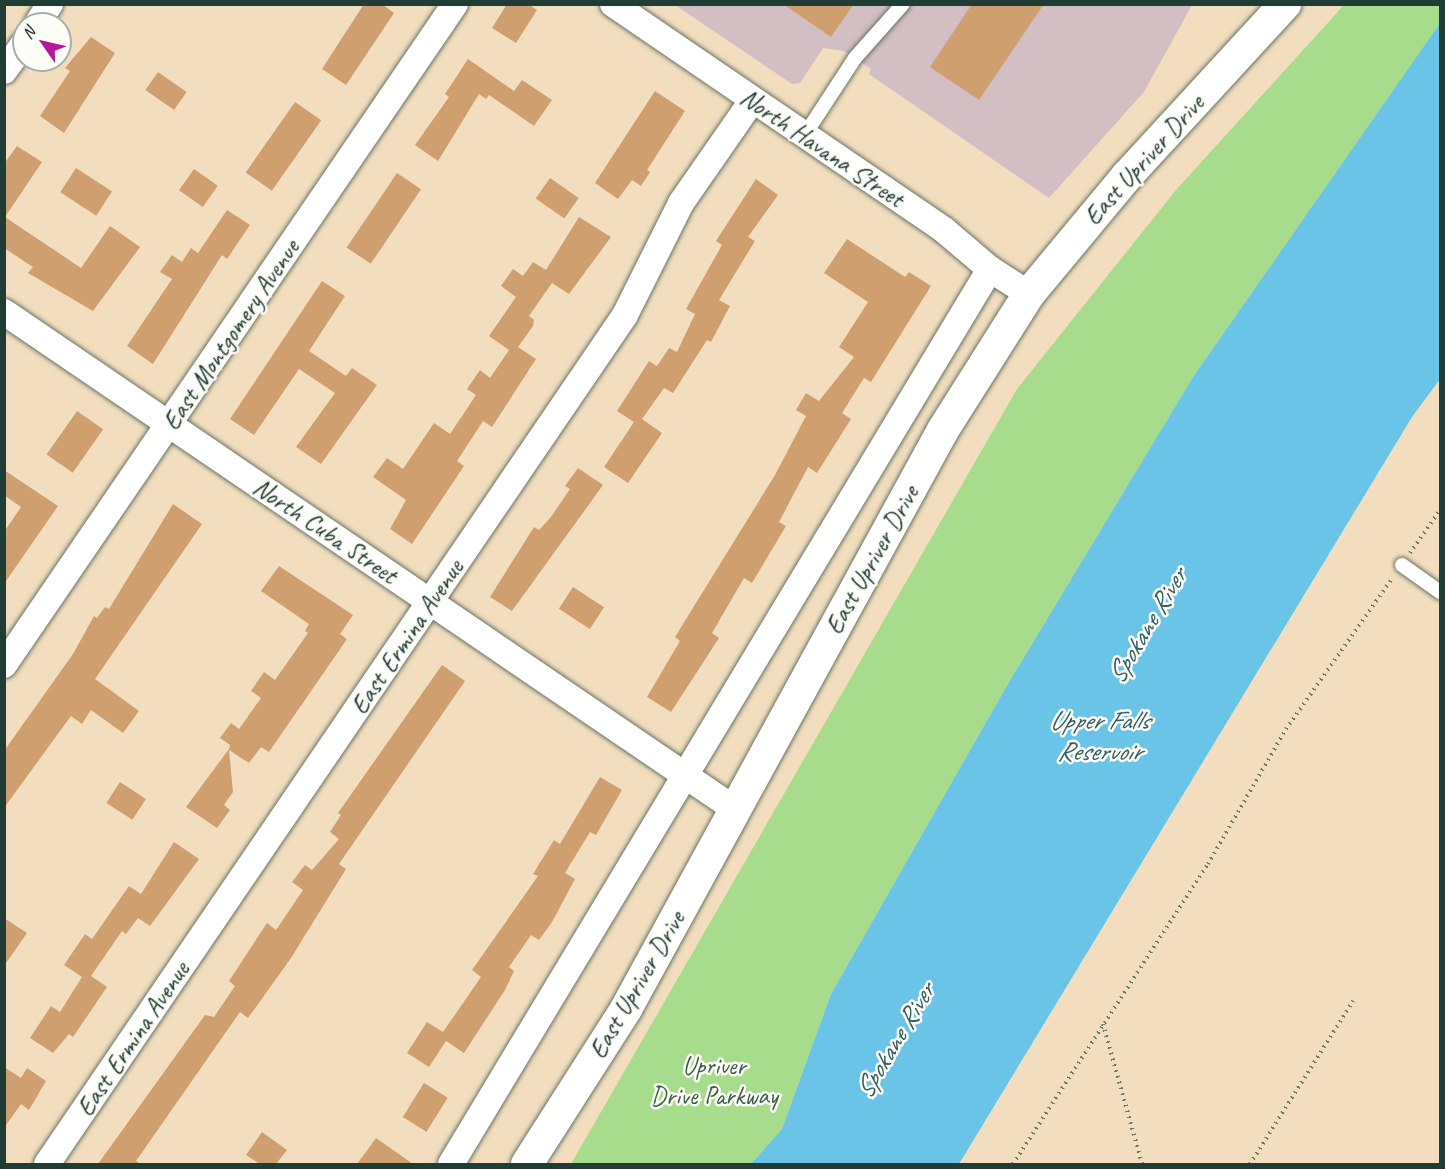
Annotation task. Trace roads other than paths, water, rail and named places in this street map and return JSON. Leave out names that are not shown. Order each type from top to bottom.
[{"type":"street","name":"East Montgomery Avenue","points":[[4,665],[170,426],[455,4]]},
{"type":"street","name":"North Havana Street","points":[[613,4],[944,230],[990,269],[1029,294]]},
{"type":"street","name":"East Upriver Drive","points":[[527,1164],[626,1009],[943,430],[1029,294],[1127,176],[1285,4]]},
{"type":"street","name":"East Ermina Avenue","points":[[47,1164],[625,315],[681,203],[752,101]]},
{"type":"street","name":"East Upriver Drive","points":[[451,1164],[477,1126],[683,774],[990,269]]},
{"type":"street","name":"North Cuba Street","points":[[4,312],[736,810]]},
{"type":"lane","points":[[804,136],[855,58],[903,4]]},
{"type":"lane","points":[[1402,565],[1440,591]]},
{"type":"water","name":"Upper Falls Reservoir","points":[[1440,23],[1440,379],[1412,417],[959,1164],[751,1164],[782,1129],[831,994],[1009,682],[1193,377]]},
{"type":"water label","name":"Spokane River","points":[[1147,626]]},
{"type":"water label","name":"Spokane River","points":[[895,1041]]},
{"type":"park label","name":"Upriver Drive Parkway","points":[[714,1081]]}]
